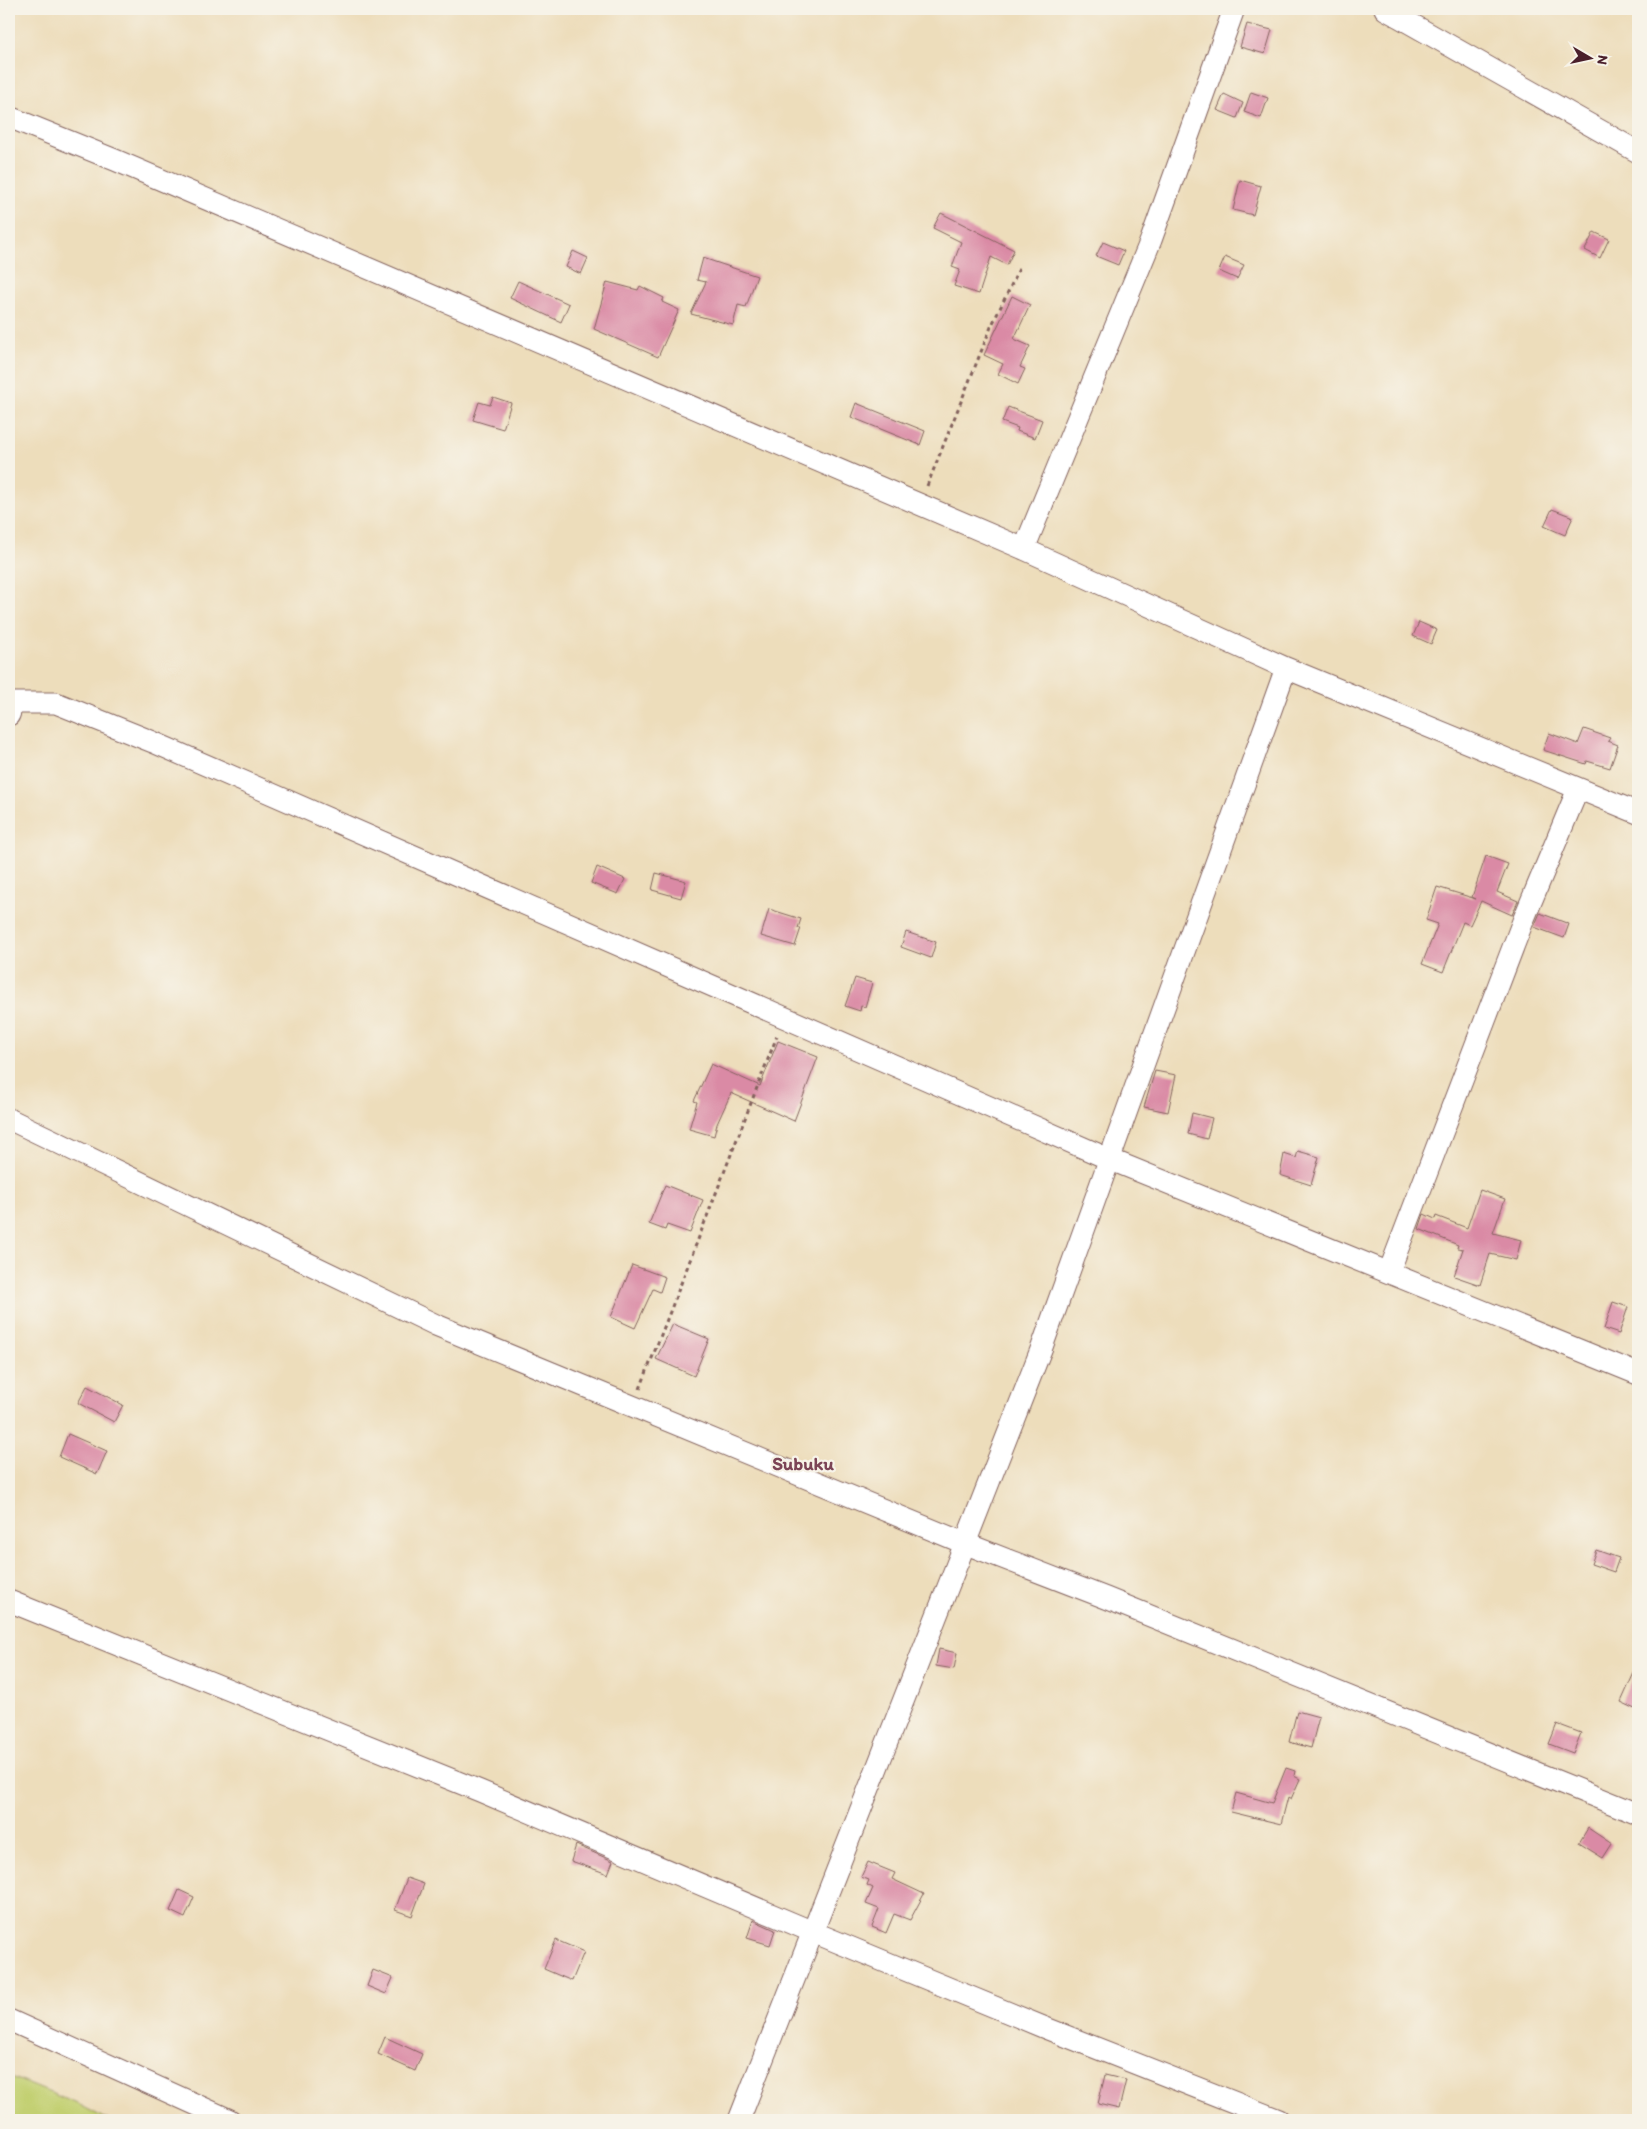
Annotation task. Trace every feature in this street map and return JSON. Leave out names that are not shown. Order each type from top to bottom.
[{"type":"street","points":[[1024,549],[1151,240],[1234,9]]},
{"type":"street","points":[[1385,9],[1638,152]]},
{"type":"street","points":[[9,118],[115,160],[1024,549],[1286,668],[1638,813]]},
{"type":"street","points":[[739,2120],[898,1718],[964,1543],[1042,1346],[1286,668]]},
{"type":"street","points":[[9,714],[13,703],[56,703],[153,742],[1109,1159],[1638,1374]]},
{"type":"street","points":[[1389,1272],[1523,921],[1578,789]]},
{"type":"street","points":[[9,1120],[436,1325],[964,1543],[1106,1598],[1638,1814]]},
{"type":"street","points":[[9,1601],[480,1790],[813,1932],[1044,2027],[1279,2120]]},
{"type":"street","points":[[9,2020],[230,2120]]},
{"type":"path","points":[[920,505],[991,327],[1019,269]]},
{"type":"path","points":[[634,1406],[784,1017]]},
{"type":"green space","points":[[9,2076],[80,2105],[108,2120],[9,2120]]},
{"type":"building","points":[[1247,24],[1272,30],[1265,54],[1240,47]]},
{"type":"building","points":[[1251,92],[1268,98],[1261,118],[1244,112]]},
{"type":"building","points":[[1224,94],[1243,103],[1237,118],[1217,110]]},
{"type":"building","points":[[1240,180],[1261,186],[1253,215],[1233,210]]},
{"type":"building","points":[[941,213],[1014,250],[1007,265],[991,257],[979,294],[954,286],[960,270],[952,267],[961,242],[933,228]]},
{"type":"building","points":[[1594,232],[1609,239],[1600,258],[1585,250]]},
{"type":"building","points":[[1103,242],[1124,251],[1118,265],[1096,256]]},
{"type":"building","points":[[573,251],[588,258],[581,274],[566,267]]},
{"type":"building","points":[[1225,257],[1244,265],[1237,279],[1219,271]]},
{"type":"building","points":[[703,258],[757,276],[746,307],[738,305],[733,325],[691,314],[706,282],[697,280]]},
{"type":"building","points":[[518,281],[569,304],[561,322],[510,298]]},
{"type":"building","points":[[607,282],[638,290],[640,286],[664,298],[662,302],[679,310],[658,357],[594,329]]},
{"type":"building","points":[[1012,296],[1030,305],[1014,339],[1030,346],[1020,367],[1025,369],[1018,384],[998,374],[1003,364],[984,355]]},
{"type":"building","points":[[493,397],[511,403],[503,429],[473,420],[479,402],[490,405]]},
{"type":"building","points":[[856,403],[925,431],[920,445],[851,417]]},
{"type":"building","points":[[1008,407],[1042,420],[1035,438],[1017,431],[1018,428],[1002,422]]},
{"type":"building","points":[[1552,509],[1573,517],[1565,535],[1544,526]]},
{"type":"building","points":[[1419,622],[1437,630],[1431,644],[1413,636]]},
{"type":"building","points":[[1584,729],[1610,738],[1608,741],[1618,745],[1610,768],[1587,761],[1586,764],[1543,750],[1549,733],[1578,744]]},
{"type":"building","points":[[1486,856],[1508,864],[1497,892],[1518,901],[1512,915],[1481,901],[1470,925],[1463,922],[1443,972],[1422,964],[1438,924],[1426,920],[1437,887],[1476,899],[1472,897]]},
{"type":"building","points":[[597,867],[625,879],[618,894],[591,883]]},
{"type":"building","points":[[656,873],[686,881],[681,898],[652,890]]},
{"type":"building","points":[[769,909],[801,919],[798,928],[801,928],[795,946],[761,936]]},
{"type":"building","points":[[1540,913],[1569,924],[1564,938],[1534,927]]},
{"type":"building","points":[[906,932],[936,942],[931,958],[901,947]]},
{"type":"building","points":[[855,978],[872,983],[865,1007],[861,1006],[860,1011],[845,1006]]},
{"type":"building","points":[[778,1041],[818,1057],[794,1121],[731,1093],[717,1124],[714,1136],[689,1129],[697,1102],[694,1101],[711,1064],[760,1086]]},
{"type":"building","points":[[1155,1071],[1176,1075],[1168,1112],[1144,1107]]},
{"type":"building","points":[[1192,1113],[1212,1118],[1207,1139],[1188,1134]]},
{"type":"building","points":[[1298,1151],[1319,1157],[1311,1185],[1280,1175],[1284,1154],[1296,1158]]},
{"type":"building","points":[[665,1185],[703,1200],[690,1233],[667,1225],[665,1230],[649,1224]]},
{"type":"building","points":[[1480,1190],[1505,1199],[1493,1233],[1521,1240],[1516,1260],[1490,1254],[1480,1285],[1454,1276],[1463,1249],[1457,1248],[1458,1245],[1419,1229],[1424,1214],[1435,1219],[1436,1216],[1467,1228]]},
{"type":"building","points":[[632,1265],[665,1277],[660,1292],[653,1289],[635,1328],[611,1317]]},
{"type":"building","points":[[1613,1302],[1628,1307],[1619,1334],[1604,1329]]},
{"type":"building","points":[[673,1324],[709,1339],[694,1376],[656,1359]]},
{"type":"building","points":[[87,1386],[123,1405],[114,1422],[78,1403]]},
{"type":"building","points":[[68,1434],[107,1451],[97,1474],[59,1457]]},
{"type":"building","points":[[1596,1550],[1619,1558],[1614,1572],[1591,1564]]},
{"type":"building","points":[[939,1649],[957,1653],[954,1669],[936,1666]]},
{"type":"building","points":[[1638,1664],[1638,1710],[1621,1702]]},
{"type":"building","points":[[1297,1711],[1319,1717],[1311,1748],[1289,1742]]},
{"type":"building","points":[[1557,1724],[1581,1733],[1573,1753],[1549,1744]]},
{"type":"building","points":[[1286,1768],[1295,1771],[1294,1776],[1300,1779],[1291,1799],[1288,1797],[1281,1824],[1231,1812],[1236,1793],[1272,1803]]},
{"type":"building","points":[[1588,1828],[1612,1844],[1603,1858],[1579,1843]]},
{"type":"building","points":[[576,1845],[613,1861],[608,1874],[571,1861]]},
{"type":"building","points":[[868,1862],[895,1873],[892,1879],[924,1894],[910,1920],[894,1914],[886,1933],[872,1927],[879,1909],[866,1904],[873,1888],[867,1885],[869,1880],[861,1877]]},
{"type":"building","points":[[407,1878],[424,1884],[412,1916],[395,1910]]},
{"type":"building","points":[[179,1890],[194,1897],[185,1918],[170,1911]]},
{"type":"building","points":[[753,1920],[775,1930],[770,1945],[747,1938]]},
{"type":"building","points":[[556,1940],[584,1952],[572,1981],[544,1969]]},
{"type":"building","points":[[373,1970],[393,1978],[386,1994],[367,1986]]},
{"type":"building","points":[[385,2037],[422,2054],[415,2071],[378,2054]]},
{"type":"building","points":[[1105,2075],[1126,2080],[1119,2109],[1098,2104]]},
{"type":"district","name":"Subuku","points":[[803,1463]]}]
